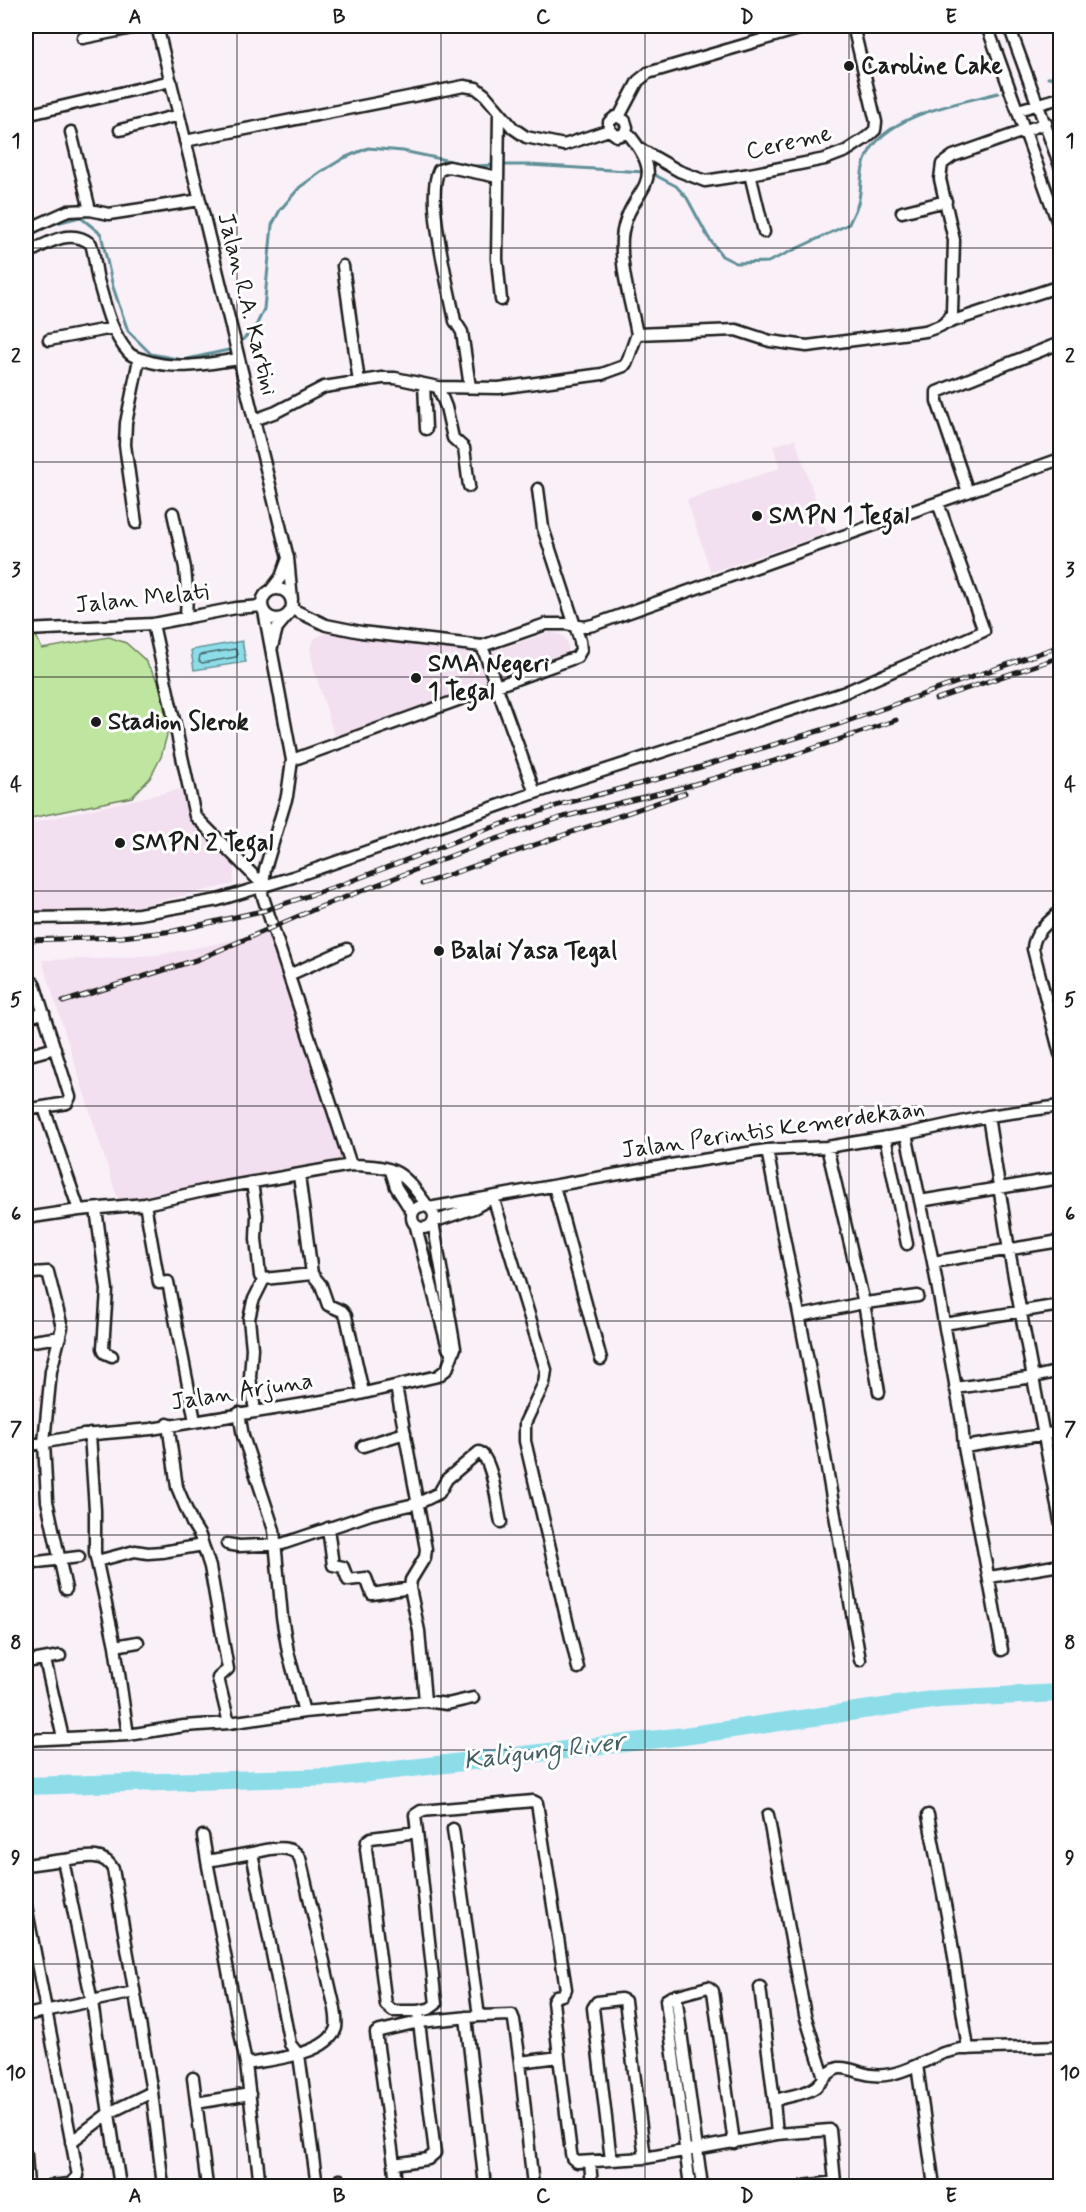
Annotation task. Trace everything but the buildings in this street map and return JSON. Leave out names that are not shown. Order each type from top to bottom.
[{"type":"street","points":[[83,38],[142,26]]},
{"type":"street","name":"Jalan R.A. Kartini","points":[[157,26],[288,558],[291,608]]},
{"type":"street","points":[[609,129],[612,119],[619,117],[638,81],[648,73],[809,26]]},
{"type":"street","name":"Cereme","points":[[642,150],[705,181],[825,159],[846,151],[875,130],[876,114],[853,26]]},
{"type":"street","points":[[987,26],[1060,229]]},
{"type":"street","points":[[1009,26],[1060,166]]},
{"type":"street","points":[[26,115],[171,81]]},
{"type":"street","points":[[186,141],[464,86],[476,88],[485,95],[513,128],[526,137],[564,145],[609,129]]},
{"type":"street","points":[[1018,110],[1060,98]]},
{"type":"street","points":[[499,112],[497,259],[501,300]]},
{"type":"street","points":[[120,130],[179,115]]},
{"type":"street","points":[[254,420],[276,412],[319,388],[359,382],[395,378],[438,387],[520,386],[618,370],[627,362],[637,334],[623,262],[622,236],[627,215],[642,194],[647,181],[648,167],[642,150],[626,131],[625,121],[619,117]]},
{"type":"street","points":[[947,323],[952,313],[954,240],[940,171],[947,160],[1046,123]]},
{"type":"street","points":[[609,129],[617,136],[626,131]]},
{"type":"street","points":[[72,132],[90,210]]},
{"type":"street","points":[[470,387],[462,332],[455,321],[435,215],[436,177],[439,170],[449,167],[498,173]]},
{"type":"street","points":[[750,174],[764,232]]},
{"type":"street","points":[[26,230],[68,211],[90,210],[109,214],[200,200]]},
{"type":"street","points":[[902,212],[946,201]]},
{"type":"street","points":[[26,254],[64,237],[85,239],[91,244],[112,328],[128,352],[139,359],[174,367],[192,367],[239,357]]},
{"type":"street","points":[[343,266],[359,382]]},
{"type":"street","points":[[637,334],[736,330],[770,341],[822,345],[925,331],[1060,286]]},
{"type":"street","points":[[49,340],[112,328]]},
{"type":"street","points":[[968,492],[937,401],[938,392],[1060,343]]},
{"type":"street","points":[[136,523],[124,445],[126,423],[139,359]]},
{"type":"street","points":[[424,384],[426,429]]},
{"type":"street","points":[[438,387],[446,407],[453,438],[464,448],[469,486]]},
{"type":"street","points":[[291,608],[326,625],[361,632],[482,646],[546,624],[593,625],[1060,459]]},
{"type":"street","points":[[292,760],[577,657],[581,650],[576,626],[543,528],[538,489]]},
{"type":"street","points":[[26,918],[106,917],[139,914],[218,900],[293,877],[535,793],[843,693],[984,631],[938,503]]},
{"type":"street","points":[[173,513],[186,568],[186,618]]},
{"type":"street","points":[[288,558],[281,577],[264,596],[263,609],[270,652],[292,760],[287,796],[265,869],[262,894],[351,1165]]},
{"type":"street","points":[[270,652],[277,628],[291,608],[290,595],[281,589],[271,590]]},
{"type":"street","name":"Jalan Melati","points":[[26,630],[153,624],[236,608],[263,609],[271,618],[276,619],[286,617],[291,608]]},
{"type":"street","points":[[153,624],[195,816],[263,885]]},
{"type":"street","points":[[482,646],[535,793]]},
{"type":"street","points":[[1060,911],[1039,931],[1033,942],[1033,949],[1060,1054]]},
{"type":"street","points":[[289,975],[347,950]]},
{"type":"street","points":[[26,978],[34,983],[70,1097],[66,1103],[26,1110]]},
{"type":"street","points":[[26,1017],[44,1013]]},
{"type":"street","points":[[26,1056],[55,1048]]},
{"type":"street","name":"Jalan Perintis Kemerdekaan","points":[[412,1212],[418,1206],[429,1208],[664,1166],[767,1150],[827,1147],[906,1134],[988,1116],[1060,1107]]},
{"type":"street","points":[[45,1108],[79,1210]]},
{"type":"street","points":[[988,1116],[1009,1250],[1044,1434],[1059,1499],[1060,1521]]},
{"type":"street","points":[[906,1134],[933,1262],[964,1447],[1002,1650]]},
{"type":"street","points":[[885,1137],[907,1244]]},
{"type":"street","points":[[827,1147],[864,1303],[879,1392]]},
{"type":"street","points":[[767,1150],[800,1316],[860,1660]]},
{"type":"street","points":[[26,1218],[79,1210],[146,1204],[351,1165],[373,1165],[391,1171],[402,1175],[433,1212],[455,1348],[452,1354],[448,1348],[416,1227],[411,1218],[412,1212],[396,1187],[391,1171]]},
{"type":"street","points":[[299,1175],[312,1274],[321,1285],[328,1305],[342,1311],[346,1316],[363,1392]]},
{"type":"street","points":[[920,1201],[1060,1178]]},
{"type":"street","points":[[252,1183],[257,1215],[260,1276],[264,1279],[312,1274]]},
{"type":"street","points":[[554,1186],[602,1359]]},
{"type":"street","points":[[493,1197],[546,1370],[544,1383],[525,1423],[525,1441],[578,1668]]},
{"type":"street","name":"Jalan Perintis Kemerdekaan","points":[[416,1227],[424,1228],[433,1222],[474,1208],[493,1197]]},
{"type":"street","points":[[146,1204],[159,1283],[168,1282],[195,1420]]},
{"type":"street","points":[[96,1209],[107,1290],[103,1348],[105,1353],[112,1356]]},
{"type":"street","points":[[933,1262],[1060,1241]]},
{"type":"street","points":[[26,1272],[31,1274],[44,1271],[51,1275],[61,1315],[62,1327],[51,1371],[44,1443],[47,1501],[66,1589]]},
{"type":"street","points":[[255,1411],[250,1377],[252,1348],[249,1319],[253,1300],[264,1279]]},
{"type":"street","points":[[800,1316],[864,1303],[918,1296]]},
{"type":"street","points":[[944,1324],[1060,1305]]},
{"type":"street","points":[[26,1342],[60,1337]]},
{"type":"street","name":"Jalan Arjuna","points":[[26,1446],[90,1434],[151,1429],[396,1386],[438,1376],[447,1369],[452,1354]]},
{"type":"street","points":[[955,1388],[1060,1371]]},
{"type":"street","points":[[396,1386],[426,1549],[411,1580],[410,1588],[418,1631],[425,1701]]},
{"type":"street","points":[[238,1413],[243,1436],[274,1530],[282,1617],[288,1652],[304,1712]]},
{"type":"street","points":[[168,1425],[177,1487],[203,1545],[212,1575],[228,1669],[218,1678],[229,1724]]},
{"type":"street","points":[[964,1447],[1060,1432]]},
{"type":"street","points":[[363,1446],[405,1433]]},
{"type":"street","points":[[90,1434],[95,1510],[93,1544],[116,1646],[128,1735]]},
{"type":"street","points":[[227,1544],[239,1546],[276,1544],[371,1514],[419,1503],[439,1493],[447,1479],[479,1452],[486,1459],[492,1475],[501,1522]]},
{"type":"street","points":[[328,1528],[333,1567],[344,1568],[348,1580],[366,1578],[372,1594],[410,1588]]},
{"type":"street","points":[[97,1561],[135,1551],[162,1552],[203,1545]]},
{"type":"street","points":[[39,1562],[79,1557]]},
{"type":"street","points":[[990,1577],[1060,1565]]},
{"type":"street","points":[[116,1646],[138,1642]]},
{"type":"street","points":[[26,1662],[60,1656]]},
{"type":"street","points":[[45,1660],[63,1738]]},
{"type":"street","points":[[26,1740],[128,1735],[184,1726],[229,1724],[304,1712],[425,1701],[447,1704],[473,1698]]},
{"type":"street","points":[[396,2187],[375,2036],[380,2031],[419,2017],[436,2004],[416,1813],[533,1801],[537,1803],[566,1989],[553,2001],[572,2158],[577,2162],[645,2158],[777,2134],[830,2130],[835,2182],[804,2187]]},
{"type":"street","points":[[768,1815],[805,2015],[824,2077]]},
{"type":"street","points":[[928,1815],[950,1931],[968,2049]]},
{"type":"street","points":[[453,1830],[479,2016]]},
{"type":"street","points":[[417,1832],[371,1838],[367,1841],[366,1849],[386,2005],[393,2012],[419,2017],[512,2015],[520,2062],[533,2187]]},
{"type":"street","points":[[203,1836],[246,2064],[260,2187]]},
{"type":"street","points":[[207,1861],[269,1850],[290,1849],[297,1853],[313,1909],[335,2009],[336,2027],[326,2042],[299,2055],[246,2064]]},
{"type":"street","points":[[252,1853],[290,2044],[299,2055],[317,2187]]},
{"type":"street","points":[[26,1865],[99,1857],[110,1862],[113,1869],[152,2092],[163,2187]]},
{"type":"street","points":[[63,1860],[92,2002],[120,2187]]},
{"type":"street","points":[[26,1906],[78,2176],[70,2185],[49,2187]]},
{"type":"street","points":[[702,2187],[692,2150],[666,2000],[676,1995],[708,1987],[713,1991],[734,2143]]},
{"type":"street","points":[[760,1987],[777,2134]]},
{"type":"street","points":[[26,2015],[134,1992]]},
{"type":"street","points":[[611,2160],[593,2008],[597,2002],[621,1999],[625,2001],[645,2158]]},
{"type":"street","points":[[394,2164],[428,2158],[435,2153],[419,2017]]},
{"type":"street","points":[[466,2017],[485,2187]]},
{"type":"street","points":[[774,2101],[806,2093],[837,2068],[876,2076],[891,2075],[943,2053],[968,2049],[1060,2046]]},
{"type":"street","points":[[520,2062],[559,2057]]},
{"type":"street","points":[[917,2065],[934,2187]]},
{"type":"street","points":[[193,2078],[207,2187]]},
{"type":"street","points":[[71,2142],[109,2113],[152,2092]]},
{"type":"street","points":[[196,2103],[250,2094]]},
{"type":"street","points":[[690,2187],[692,2150]]},
{"type":"street","points":[[26,2155],[28,2187]]},
{"type":"street","points":[[591,2162],[592,2187]]},
{"type":"shaded area","name":"SMPN 1 Tegal","points":[[795,439],[827,533],[711,572],[687,500],[780,468],[773,446]]},
{"type":"shaded area","name":"SMA Negeri 1 Tegal","points":[[330,632],[418,646],[489,653],[551,632],[563,636],[568,649],[562,661],[555,664],[335,737],[314,669],[310,648],[315,638]]},
{"type":"shaded area","name":"SMPN 2 Tegal","points":[[186,788],[189,818],[235,863],[233,884],[112,912],[32,914],[26,877],[26,824]]},
{"type":"shaded area","points":[[272,930],[344,1164],[119,1203],[42,960],[158,955]]},
{"type":"green space","name":"Stadion Slerok","points":[[33,629],[42,649],[109,637],[126,643],[144,659],[158,681],[166,708],[167,735],[161,757],[150,778],[132,797],[26,819],[26,630]]},
{"type":"water","points":[[242,641],[246,662],[194,670],[191,650]]},
{"type":"waterway","points":[[1048,78],[1060,77]]},
{"type":"waterway","points":[[651,173],[676,186],[687,198],[708,237],[722,256],[736,263],[768,262],[849,224],[858,202],[865,159],[878,140],[892,129],[926,112],[998,93]]},
{"type":"waterway","points":[[238,344],[255,328],[264,309],[272,225],[280,210],[300,187],[321,172],[344,158],[368,148],[403,151],[474,166],[495,165]]},
{"type":"waterway","points":[[501,165],[644,172]]},
{"type":"waterway","points":[[26,238],[49,225],[80,217],[101,234],[113,287],[128,331],[151,354],[183,360],[233,349]]},
{"type":"waterway","name":"Kaligung River","points":[[26,1786],[335,1777],[684,1736],[939,1699],[1060,1693]]},
{"type":"railway","points":[[26,940],[122,937],[174,931],[266,910],[559,805],[684,772],[825,729],[1060,646]]},
{"type":"railway","points":[[936,699],[1060,657]]},
{"type":"railway","points":[[63,1002],[199,959],[315,909],[484,843],[563,817],[688,786],[788,757],[896,720]]},
{"type":"railway","points":[[422,884],[685,793]]},
{"type":"place","name":"Caroline Cake","points":[[849,66]]},
{"type":"place","name":"SMPN 1 Tegal","points":[[757,516]]},
{"type":"place","name":"SMA Negeri 1 Tegal","points":[[416,678]]},
{"type":"place","name":"Stadion Slerok","points":[[96,722]]},
{"type":"place","name":"SMPN 2 Tegal","points":[[120,843]]},
{"type":"place","name":"Balai Yasa Tegal","points":[[439,951]]}]
